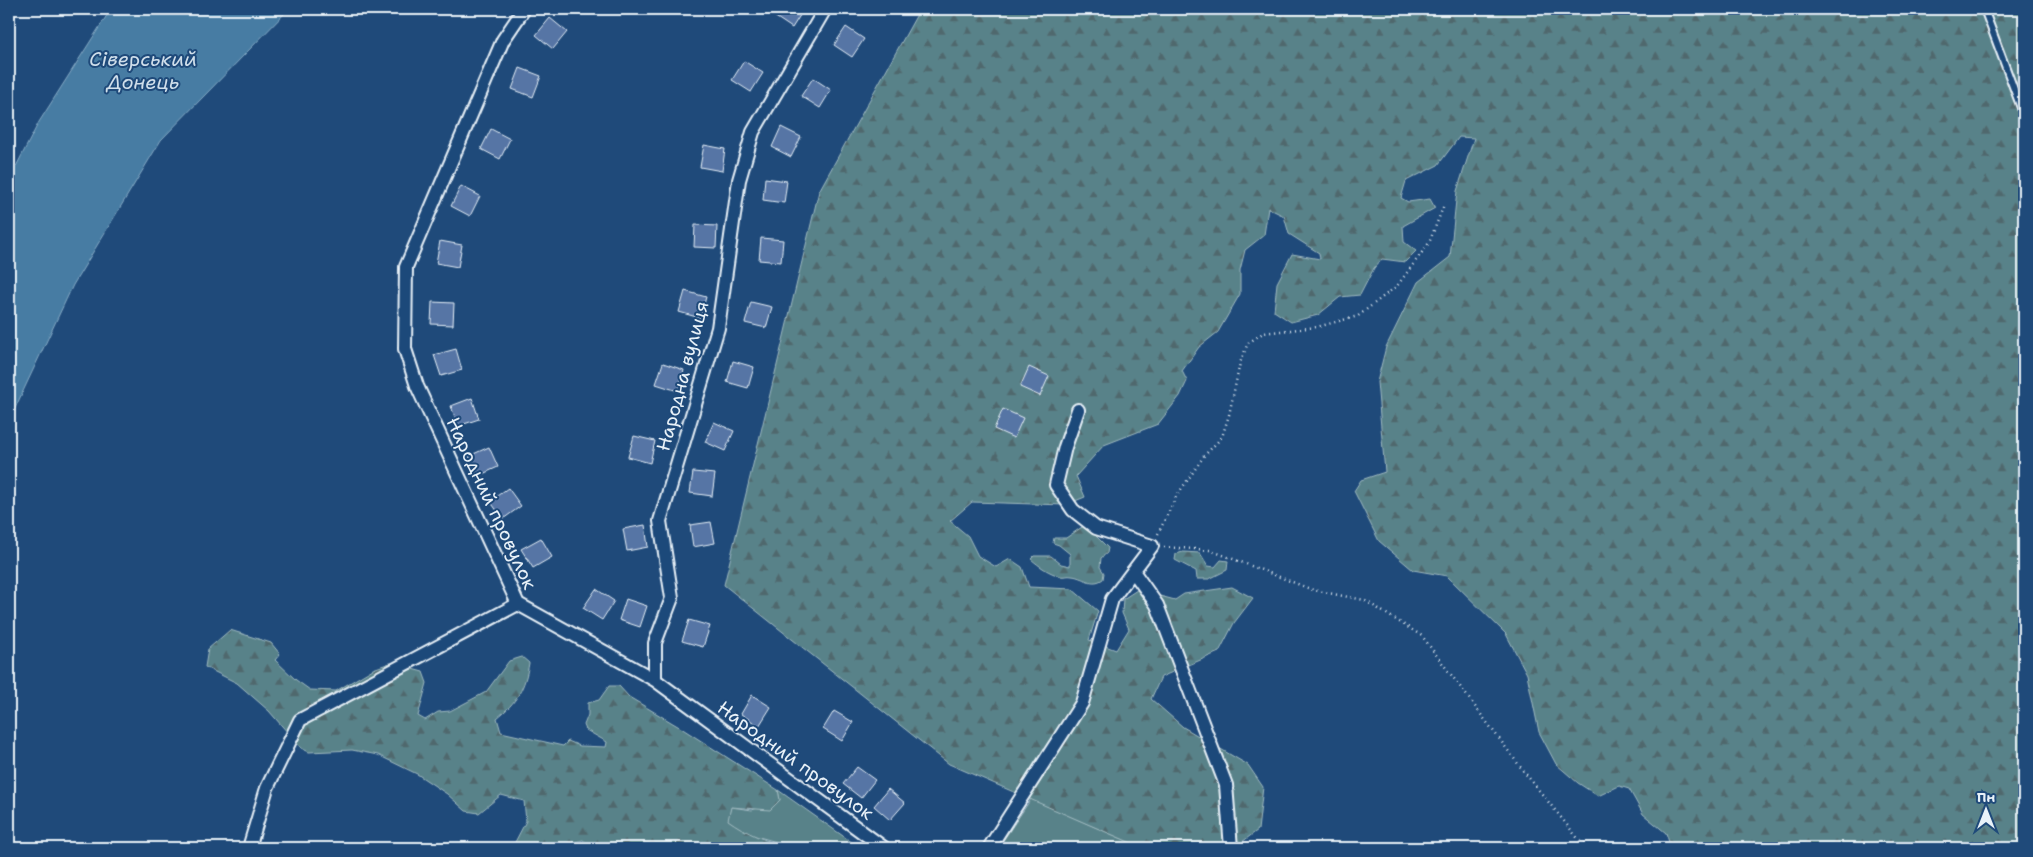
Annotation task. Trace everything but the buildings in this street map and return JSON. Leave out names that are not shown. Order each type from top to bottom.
[{"type":"street","name":"Народний провулок","points":[[524,9],[503,40],[406,267],[405,349],[416,386],[518,604],[655,680],[884,848]]},
{"type":"street","name":"Народна вулиця","points":[[655,680],[655,643],[672,598],[660,521],[718,328],[739,180],[752,132],[825,9]]},
{"type":"street","points":[[989,848],[1082,703],[1112,599],[1152,546],[1096,528],[1073,510],[1056,485],[1065,447],[1078,410]]},
{"type":"street","points":[[1133,571],[1157,604],[1226,785],[1231,848]]},
{"type":"street","points":[[249,848],[268,788],[300,720],[518,604]]},
{"type":"lane","points":[[1984,9],[2024,116]]},
{"type":"path","points":[[1444,205],[1429,243],[1397,286],[1358,316],[1317,327],[1263,333],[1248,343],[1240,363],[1229,415],[1222,437],[1204,456],[1176,497],[1152,546],[1210,550],[1313,590],[1364,600],[1422,636],[1525,773],[1580,841],[1591,848]]},
{"type":"green space","points":[[920,9],[2024,9],[2024,848],[1671,848],[1666,833],[1643,814],[1629,789],[1619,786],[1598,796],[1578,783],[1556,764],[1539,732],[1527,674],[1506,634],[1447,576],[1413,570],[1379,541],[1354,491],[1361,480],[1385,472],[1377,382],[1386,347],[1418,282],[1450,257],[1457,191],[1474,138],[1459,137],[1438,165],[1406,181],[1401,198],[1408,202],[1430,199],[1435,208],[1403,226],[1404,242],[1416,251],[1405,262],[1382,259],[1374,268],[1360,295],[1340,297],[1318,315],[1291,322],[1274,311],[1277,283],[1292,254],[1320,259],[1319,253],[1289,234],[1284,216],[1268,208],[1264,235],[1245,250],[1240,270],[1240,294],[1218,332],[1199,347],[1182,371],[1187,381],[1180,396],[1158,424],[1104,445],[1076,476],[1085,497],[1065,505],[972,502],[950,521],[968,536],[978,556],[996,567],[1010,559],[1022,567],[1029,587],[1072,589],[1098,611],[1089,640],[1116,650],[1129,629],[1122,613],[1123,599],[1137,590],[1175,600],[1184,594],[1232,587],[1253,598],[1234,623],[1219,652],[1161,677],[1151,699],[1183,727],[1248,765],[1263,787],[1258,830],[1234,848],[1143,848],[949,764],[724,585],[819,191]]},
{"type":"green space","points":[[1085,525],[1108,548],[1107,553],[1101,558],[1100,567],[1104,573],[1103,579],[1091,582],[1076,577],[1060,576],[1044,569],[1031,559],[1034,556],[1051,556],[1061,564],[1070,566],[1070,554],[1059,545],[1053,543],[1054,538],[1066,538]]},
{"type":"green space","points":[[1183,552],[1200,553],[1208,566],[1215,567],[1221,560],[1228,561],[1227,570],[1209,579],[1197,579],[1196,571],[1175,560],[1176,554]]},
{"type":"green space","points":[[230,630],[271,643],[280,654],[275,660],[296,680],[310,690],[336,691],[373,669],[390,663],[423,672],[427,683],[418,716],[425,720],[438,712],[450,711],[486,692],[509,661],[522,657],[529,663],[525,680],[515,700],[497,718],[501,732],[563,746],[568,741],[580,746],[606,747],[607,742],[586,730],[584,725],[588,715],[588,703],[599,700],[609,686],[619,686],[629,697],[778,790],[780,800],[770,810],[731,807],[728,820],[765,840],[790,845],[819,845],[837,848],[593,848],[583,840],[572,843],[570,848],[512,848],[526,821],[524,801],[501,795],[479,813],[466,811],[447,794],[417,774],[378,755],[352,750],[309,752],[301,748],[269,711],[237,683],[205,667],[208,649]]},
{"type":"green space","points":[[778,790],[860,848],[837,848],[817,844],[788,845],[748,834],[727,820],[731,807],[752,810],[780,800]]},
{"type":"green space","points":[[1031,799],[1143,848],[998,848]]},
{"type":"water","name":"Сіверський Донець","points":[[111,9],[289,9],[161,140],[73,285],[9,421],[9,180],[39,122]]}]
